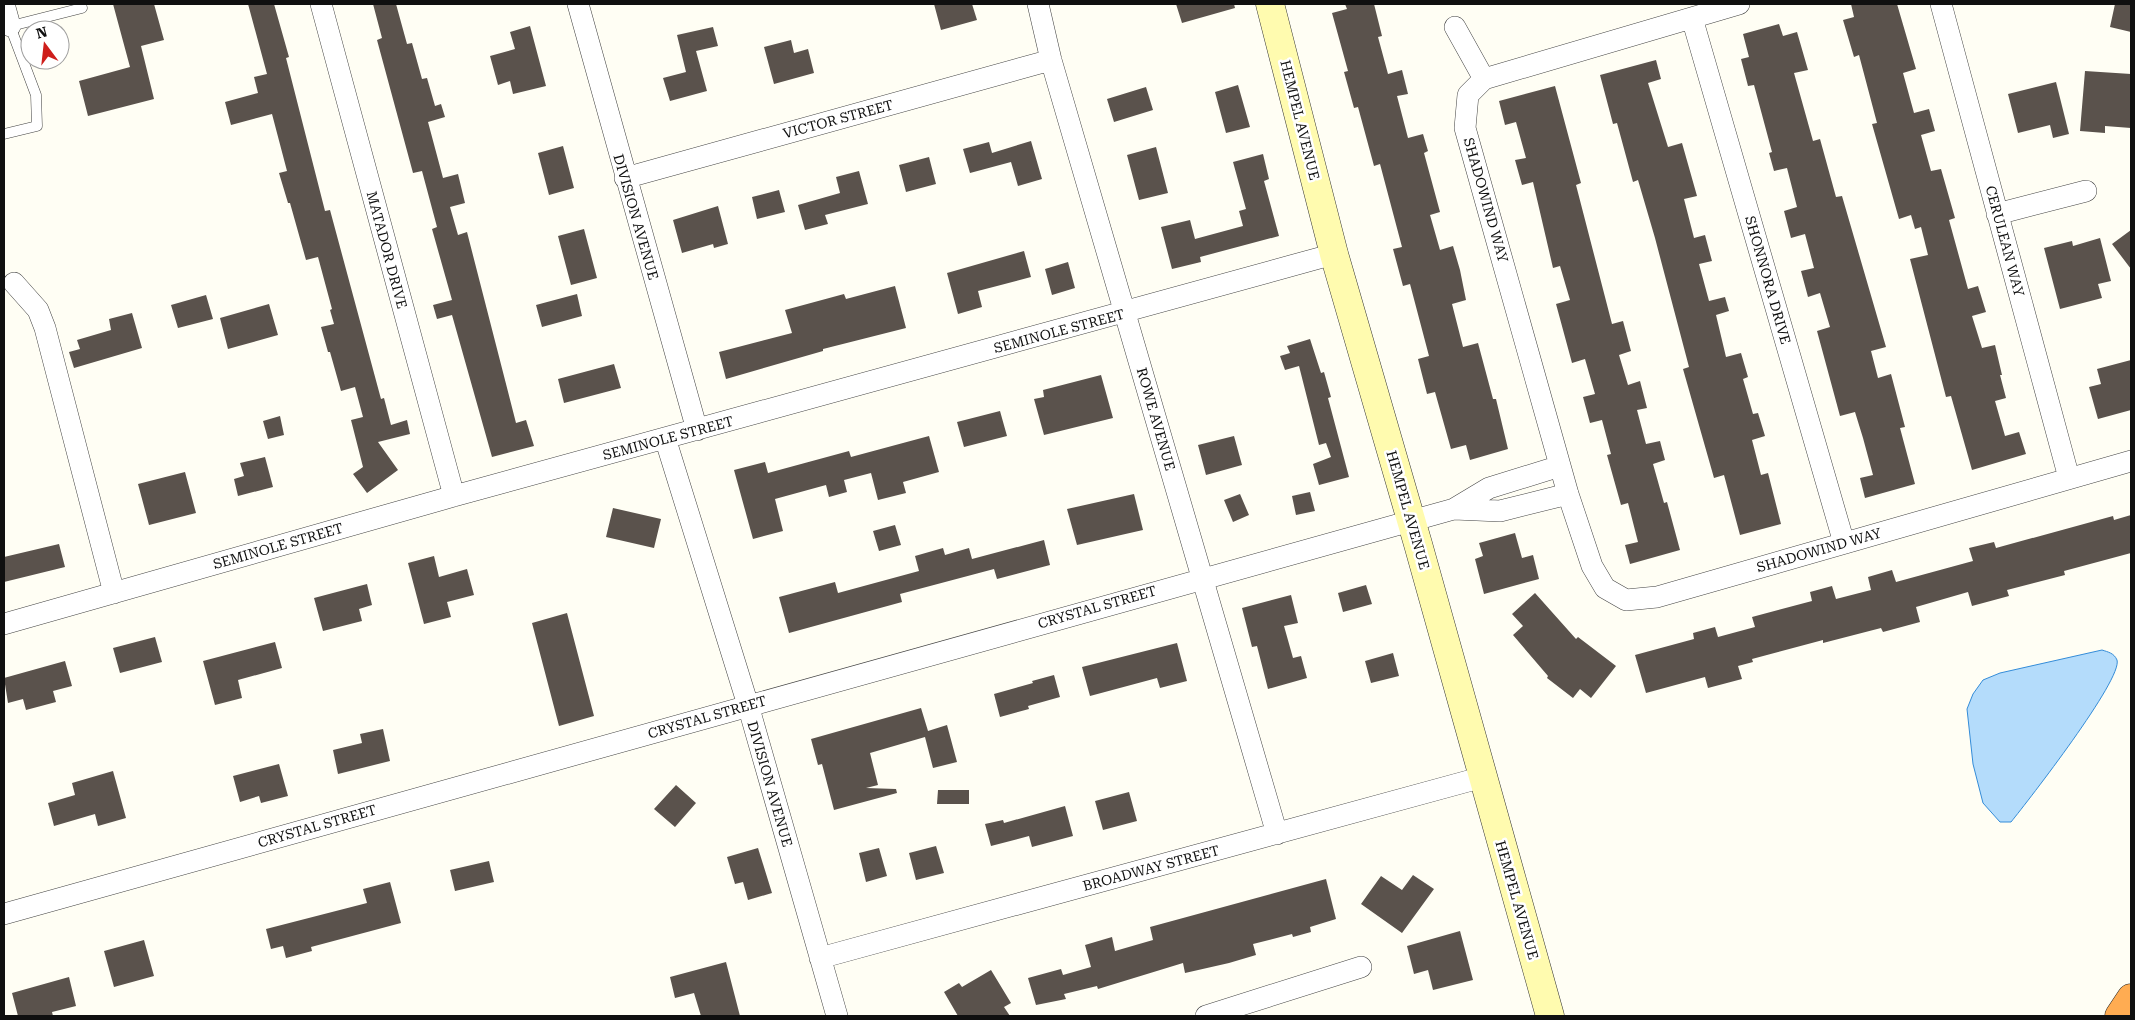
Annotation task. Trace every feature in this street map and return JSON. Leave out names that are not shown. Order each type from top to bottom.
[{"type":"highway","points":[[2119,1016],[2131,998]]},
{"type":"street","points":[[4,4],[7,27]]},
{"type":"street","name":"MATADOR DRIVE","points":[[321,4],[454,496]]},
{"type":"street","name":"DIVISION AVENUE","points":[[578,4],[625,178],[697,430]]},
{"type":"street","name":"ROWE AVENUE","points":[[1038,4],[1051,60],[1278,834]]},
{"type":"street","name":"HEMPEL AVENUE","points":[[1270,4],[1334,254],[1411,520],[1550,1016]]},
{"type":"street","points":[[1455,27],[1484,79],[1740,4]]},
{"type":"street","name":"CERULEAN WAY","points":[[1941,4],[2069,478]]},
{"type":"street","name":"SHONNORA DRIVE","points":[[1692,18],[1844,543]]},
{"type":"street","name":"VICTOR STREET","points":[[625,178],[1051,60]]},
{"type":"street","name":"SHADOWIND WAY","points":[[1484,79],[1468,95],[1465,128],[1568,494],[1592,566],[1605,588],[1626,600],[1657,597],[2131,461]]},
{"type":"street","points":[[1997,214],[2086,191]]},
{"type":"street","name":"SEMINOLE STREET","points":[[4,624],[454,496],[1126,313],[1334,254]]},
{"type":"street","points":[[14,283],[38,310],[45,328],[114,593]]},
{"type":"street","name":"DIVISION AVENUE","points":[[665,438],[748,705],[836,1016]]},
{"type":"street","points":[[1411,520],[1454,509],[1489,488],[1560,466]]},
{"type":"street","points":[[1454,509],[1500,511],[1568,494]]},
{"type":"street","name":"CRYSTAL STREET","points":[[4,914],[1411,520]]},
{"type":"street","name":"BROADWAY STREET","points":[[820,958],[1278,834],[1483,776]]},
{"type":"street","points":[[1206,1016],[1232,1013],[1361,967]]},
{"type":"lane","points":[[4,134],[37,126],[36,95],[7,27],[82,8],[81,4]]},
{"type":"water","points":[[2102,650],[2113,654],[2116,658],[2115,672],[2091,714],[2011,822],[2000,822],[1983,803],[1973,764],[1967,709],[1973,694],[1983,680],[2000,673]]},
{"type":"building","points":[[113,4],[154,4],[164,40],[141,46],[154,99],[88,116],[79,81],[130,67]]},
{"type":"building","points":[[248,4],[274,4],[289,57],[286,58],[325,211],[330,210],[381,399],[384,398],[391,425],[407,420],[410,434],[378,442],[398,470],[367,493],[353,474],[363,467],[351,420],[363,417],[355,387],[341,391],[330,352],[328,352],[321,327],[334,324],[330,310],[332,309],[318,257],[306,260],[290,203],[288,203],[279,173],[287,171],[272,114],[231,125],[225,102],[258,93],[254,77],[267,74]]},
{"type":"building","points":[[373,4],[396,4],[407,44],[412,43],[422,79],[427,78],[435,106],[441,104],[445,117],[428,122],[443,178],[458,174],[465,203],[450,207],[458,235],[467,232],[516,423],[526,420],[534,446],[492,457],[452,315],[437,319],[433,305],[452,300],[432,229],[437,227],[422,171],[413,173],[377,40],[382,38]]},
{"type":"building","points":[[934,4],[972,4],[977,20],[941,30]]},
{"type":"building","points":[[1176,4],[1234,4],[1235,8],[1182,23]]},
{"type":"building","points":[[1345,4],[1374,4],[1382,36],[1378,37],[1388,74],[1402,70],[1408,94],[1397,96],[1408,138],[1423,134],[1428,151],[1424,153],[1440,212],[1430,215],[1440,250],[1453,246],[1460,270],[1466,300],[1452,304],[1463,347],[1478,343],[1493,399],[1496,399],[1508,449],[1470,460],[1466,445],[1451,449],[1435,392],[1427,394],[1418,359],[1429,356],[1410,284],[1403,286],[1393,249],[1402,247],[1380,164],[1374,166],[1358,107],[1354,108],[1344,72],[1348,71],[1332,13],[1347,9]]},
{"type":"building","points":[[1851,4],[1897,4],[1916,69],[1903,73],[1914,113],[1929,109],[1935,131],[1921,135],[1931,171],[1941,169],[1955,218],[1949,220],[1968,289],[1978,286],[1986,312],[1972,316],[1982,348],[1995,345],[2006,398],[1995,401],[2005,436],[2019,432],[2026,454],[1972,470],[1951,396],[1946,397],[1910,259],[1928,255],[1921,227],[1915,229],[1911,215],[1899,219],[1872,124],[1877,123],[1859,55],[1854,57],[1843,20],[1854,17]]},
{"type":"building","points":[[2115,4],[2131,4],[2131,32],[2110,27]]},
{"type":"building","points":[[1779,24],[1783,36],[1797,32],[1808,70],[1794,73],[1813,141],[1820,139],[1836,197],[1842,196],[1886,347],[1871,351],[1878,378],[1891,374],[1905,427],[1900,428],[1915,484],[1865,498],[1860,478],[1873,475],[1855,412],[1840,416],[1817,331],[1830,327],[1820,293],[1808,297],[1801,271],[1814,268],[1805,234],[1791,238],[1784,211],[1797,207],[1787,168],[1774,171],[1769,153],[1772,152],[1754,85],[1748,86],[1741,59],[1749,57],[1743,34]]},
{"type":"building","points":[[530,26],[546,86],[513,94],[510,81],[498,85],[490,56],[515,49],[510,32]]},
{"type":"building","points":[[713,27],[718,46],[696,51],[707,91],[670,101],[663,78],[686,72],[677,35]]},
{"type":"building","points":[[791,40],[794,53],[808,49],[814,73],[774,84],[764,47]]},
{"type":"building","points":[[1656,60],[1661,79],[1648,83],[1668,147],[1682,143],[1697,196],[1684,199],[1694,238],[1705,235],[1712,261],[1699,264],[1709,301],[1725,297],[1729,311],[1716,315],[1726,357],[1741,353],[1748,377],[1743,379],[1753,414],[1758,413],[1765,436],[1752,440],[1761,475],[1768,473],[1781,524],[1740,535],[1724,475],[1714,478],[1683,369],[1689,367],[1655,238],[1638,180],[1633,182],[1617,123],[1613,124],[1600,75]]},
{"type":"building","points":[[2085,71],[2131,74],[2131,128],[2105,126],[2105,133],[2080,131]]},
{"type":"building","points":[[2056,82],[2069,134],[2053,138],[2050,125],[2018,133],[2008,94]]},
{"type":"building","points":[[1238,85],[1250,127],[1226,133],[1215,92]]},
{"type":"building","points":[[1555,86],[1581,183],[1576,185],[1612,324],[1623,321],[1631,351],[1619,355],[1628,385],[1640,381],[1647,408],[1637,410],[1646,444],[1660,441],[1665,460],[1653,464],[1664,503],[1667,502],[1680,550],[1630,564],[1625,545],[1638,542],[1628,503],[1621,505],[1607,455],[1611,454],[1602,420],[1590,423],[1583,397],[1595,394],[1585,359],[1572,363],[1556,304],[1570,300],[1560,266],[1553,268],[1533,182],[1522,185],[1515,160],[1526,158],[1516,122],[1505,125],[1499,101]]},
{"type":"building","points":[[1146,87],[1153,110],[1114,122],[1107,99]]},
{"type":"building","points":[[1031,141],[1042,179],[1018,186],[1011,162],[970,173],[963,149],[989,142],[992,153]]},
{"type":"building","points":[[563,146],[574,188],[549,195],[538,153]]},
{"type":"building","points":[[1156,147],[1168,193],[1139,200],[1127,155]]},
{"type":"building","points":[[1263,154],[1269,179],[1264,181],[1279,236],[1200,257],[1201,262],[1172,269],[1161,227],[1190,220],[1195,239],[1243,226],[1239,211],[1246,209],[1233,162]]},
{"type":"building","points":[[929,157],[936,184],[906,192],[899,165]]},
{"type":"building","points":[[859,171],[868,204],[825,215],[828,224],[805,230],[798,205],[840,193],[836,177]]},
{"type":"building","points":[[779,190],[785,212],[757,219],[752,197]]},
{"type":"building","points":[[718,206],[728,244],[714,248],[713,244],[682,253],[673,220]]},
{"type":"building","points":[[584,229],[597,278],[571,285],[558,236]]},
{"type":"building","points":[[2131,230],[2131,269],[2112,244]]},
{"type":"building","points":[[2100,238],[2111,281],[2098,284],[2102,298],[2060,309],[2044,248],[2072,241],[2073,246]]},
{"type":"building","points":[[1024,251],[1031,277],[978,291],[982,307],[958,314],[947,273]]},
{"type":"building","points":[[1068,262],[1075,288],[1052,295],[1045,269]]},
{"type":"building","points":[[895,286],[906,328],[823,349],[823,351],[726,379],[719,352],[792,333],[785,310],[844,294],[846,299]]},
{"type":"building","points":[[577,294],[582,316],[542,327],[536,305]]},
{"type":"building","points":[[206,295],[213,319],[178,328],[171,305]]},
{"type":"building","points":[[269,304],[278,335],[228,349],[220,318]]},
{"type":"building","points":[[132,313],[142,348],[74,368],[69,352],[80,349],[77,340],[111,330],[109,319]]},
{"type":"building","points":[[1310,339],[1321,373],[1324,372],[1331,397],[1328,398],[1349,477],[1319,485],[1313,464],[1331,457],[1326,443],[1319,445],[1299,366],[1285,370],[1280,356],[1290,353],[1287,346]]},
{"type":"building","points":[[2131,360],[2131,410],[2098,419],[2089,387],[2101,384],[2097,369]]},
{"type":"building","points":[[614,364],[621,388],[564,403],[558,379]]},
{"type":"building","points":[[1101,375],[1113,418],[1044,435],[1034,399],[1044,397],[1043,390]]},
{"type":"building","points":[[1000,411],[1007,436],[964,447],[957,422]]},
{"type":"building","points":[[280,416],[284,435],[268,439],[263,421]]},
{"type":"building","points":[[929,436],[939,472],[903,482],[906,493],[878,500],[871,473],[844,480],[847,492],[829,497],[826,485],[775,499],[783,531],[753,539],[734,470],[765,462],[768,473],[849,451],[851,457]]},
{"type":"building","points":[[1234,436],[1242,465],[1206,475],[1198,445]]},
{"type":"building","points":[[265,457],[273,487],[238,496],[234,479],[244,476],[240,463]]},
{"type":"building","points":[[185,472],[196,513],[149,525],[138,484]]},
{"type":"building","points":[[1310,492],[1315,511],[1296,515],[1292,496]]},
{"type":"building","points":[[1134,494],[1143,530],[1077,545],[1067,509]]},
{"type":"building","points":[[1240,494],[1249,515],[1233,522],[1224,500]]},
{"type":"building","points":[[613,508],[661,519],[654,548],[606,537]]},
{"type":"building","points":[[2131,515],[2131,553],[2064,571],[2065,575],[2007,590],[2009,596],[1972,606],[1968,592],[1916,607],[1920,622],[1883,632],[1881,628],[1823,643],[1823,640],[1752,659],[1753,662],[1738,666],[1742,679],[1708,688],[1705,677],[1646,693],[1635,655],[1694,639],[1693,633],[1715,627],[1718,637],[1755,627],[1752,617],[1812,601],[1810,592],[1832,586],[1836,599],[1871,590],[1868,577],[1892,570],[1896,582],[1973,561],[1969,548],[1994,542],[1996,548],[2113,516],[2114,520]]},
{"type":"building","points":[[895,525],[901,545],[879,551],[873,531]]},
{"type":"building","points":[[1515,533],[1522,558],[1533,555],[1539,579],[1484,594],[1475,559],[1483,556],[1479,543]]},
{"type":"building","points":[[1044,540],[1050,565],[997,579],[994,569],[900,594],[902,602],[789,633],[779,597],[835,582],[838,593],[919,571],[915,556],[943,548],[945,555],[969,548],[972,559]]},
{"type":"building","points":[[59,544],[65,567],[4,582],[4,557]]},
{"type":"building","points":[[434,556],[439,577],[467,569],[474,595],[447,602],[451,617],[424,624],[408,563]]},
{"type":"building","points":[[367,584],[372,605],[359,609],[362,621],[323,631],[314,598]]},
{"type":"building","points":[[1366,585],[1372,604],[1343,612],[1338,593]]},
{"type":"building","points":[[1535,593],[1576,639],[1578,637],[1616,666],[1591,698],[1580,689],[1573,698],[1547,678],[1548,676],[1513,635],[1523,626],[1512,614]]},
{"type":"building","points":[[1291,595],[1298,623],[1284,626],[1293,658],[1301,656],[1307,678],[1268,689],[1257,646],[1252,647],[1242,608]]},
{"type":"building","points":[[567,613],[594,716],[559,726],[532,623]]},
{"type":"building","points":[[155,637],[162,662],[120,673],[113,648]]},
{"type":"building","points":[[275,642],[282,668],[238,680],[242,698],[215,705],[203,661]]},
{"type":"building","points":[[1177,643],[1187,681],[1160,688],[1157,678],[1090,696],[1082,667]]},
{"type":"building","points":[[1393,653],[1399,676],[1371,683],[1365,661]]},
{"type":"building","points":[[65,661],[72,686],[53,691],[56,702],[26,710],[23,699],[8,703],[4,678]]},
{"type":"building","points":[[1054,675],[1060,697],[1028,706],[1029,709],[1000,717],[994,694]]},
{"type":"building","points":[[921,708],[928,731],[947,725],[957,762],[933,768],[925,737],[870,753],[878,785],[866,788],[896,789],[897,793],[834,810],[822,764],[818,765],[811,739]]},
{"type":"building","points":[[383,729],[390,761],[338,774],[333,750],[362,743],[360,734]]},
{"type":"building","points":[[279,764],[288,796],[261,803],[259,796],[240,802],[233,776]]},
{"type":"building","points":[[113,771],[126,818],[98,826],[95,814],[54,826],[48,803],[75,795],[72,783]]},
{"type":"building","points":[[676,785],[696,803],[675,827],[654,809]]},
{"type":"building","points":[[938,790],[969,790],[969,804],[937,804]]},
{"type":"building","points":[[1129,792],[1137,821],[1103,830],[1095,801]]},
{"type":"building","points":[[1065,806],[1073,836],[1032,847],[1029,836],[991,846],[985,824],[1003,820],[1004,823]]},
{"type":"building","points":[[936,846],[944,873],[916,880],[909,853]]},
{"type":"building","points":[[758,848],[772,893],[748,900],[743,882],[735,884],[727,857]]},
{"type":"building","points":[[879,848],[887,876],[866,882],[859,853]]},
{"type":"building","points":[[489,861],[494,882],[455,891],[450,870]]},
{"type":"building","points":[[1413,875],[1434,889],[1402,933],[1361,904],[1381,876],[1402,890]]},
{"type":"building","points":[[1326,879],[1336,919],[1310,927],[1311,932],[1293,937],[1292,934],[1253,944],[1256,955],[1229,963],[1185,973],[1183,963],[1098,989],[1097,986],[1064,994],[1066,999],[1036,1005],[1028,978],[1061,969],[1063,975],[1091,967],[1085,945],[1112,937],[1115,951],[1153,940],[1150,927]]},
{"type":"building","points":[[390,882],[401,923],[311,947],[312,951],[286,958],[283,946],[271,949],[266,929],[367,903],[363,889]]},
{"type":"building","points":[[1460,931],[1473,980],[1433,990],[1428,970],[1414,974],[1407,946]]},
{"type":"building","points":[[144,940],[154,976],[114,987],[104,951]]},
{"type":"building","points":[[726,962],[740,1016],[701,1016],[694,993],[675,998],[670,977]]},
{"type":"building","points":[[991,970],[1011,1003],[1004,1007],[1010,1016],[958,1016],[944,992],[959,983],[962,987]]},
{"type":"building","points":[[69,977],[76,1006],[52,1012],[53,1016],[18,1016],[12,993]]}]
